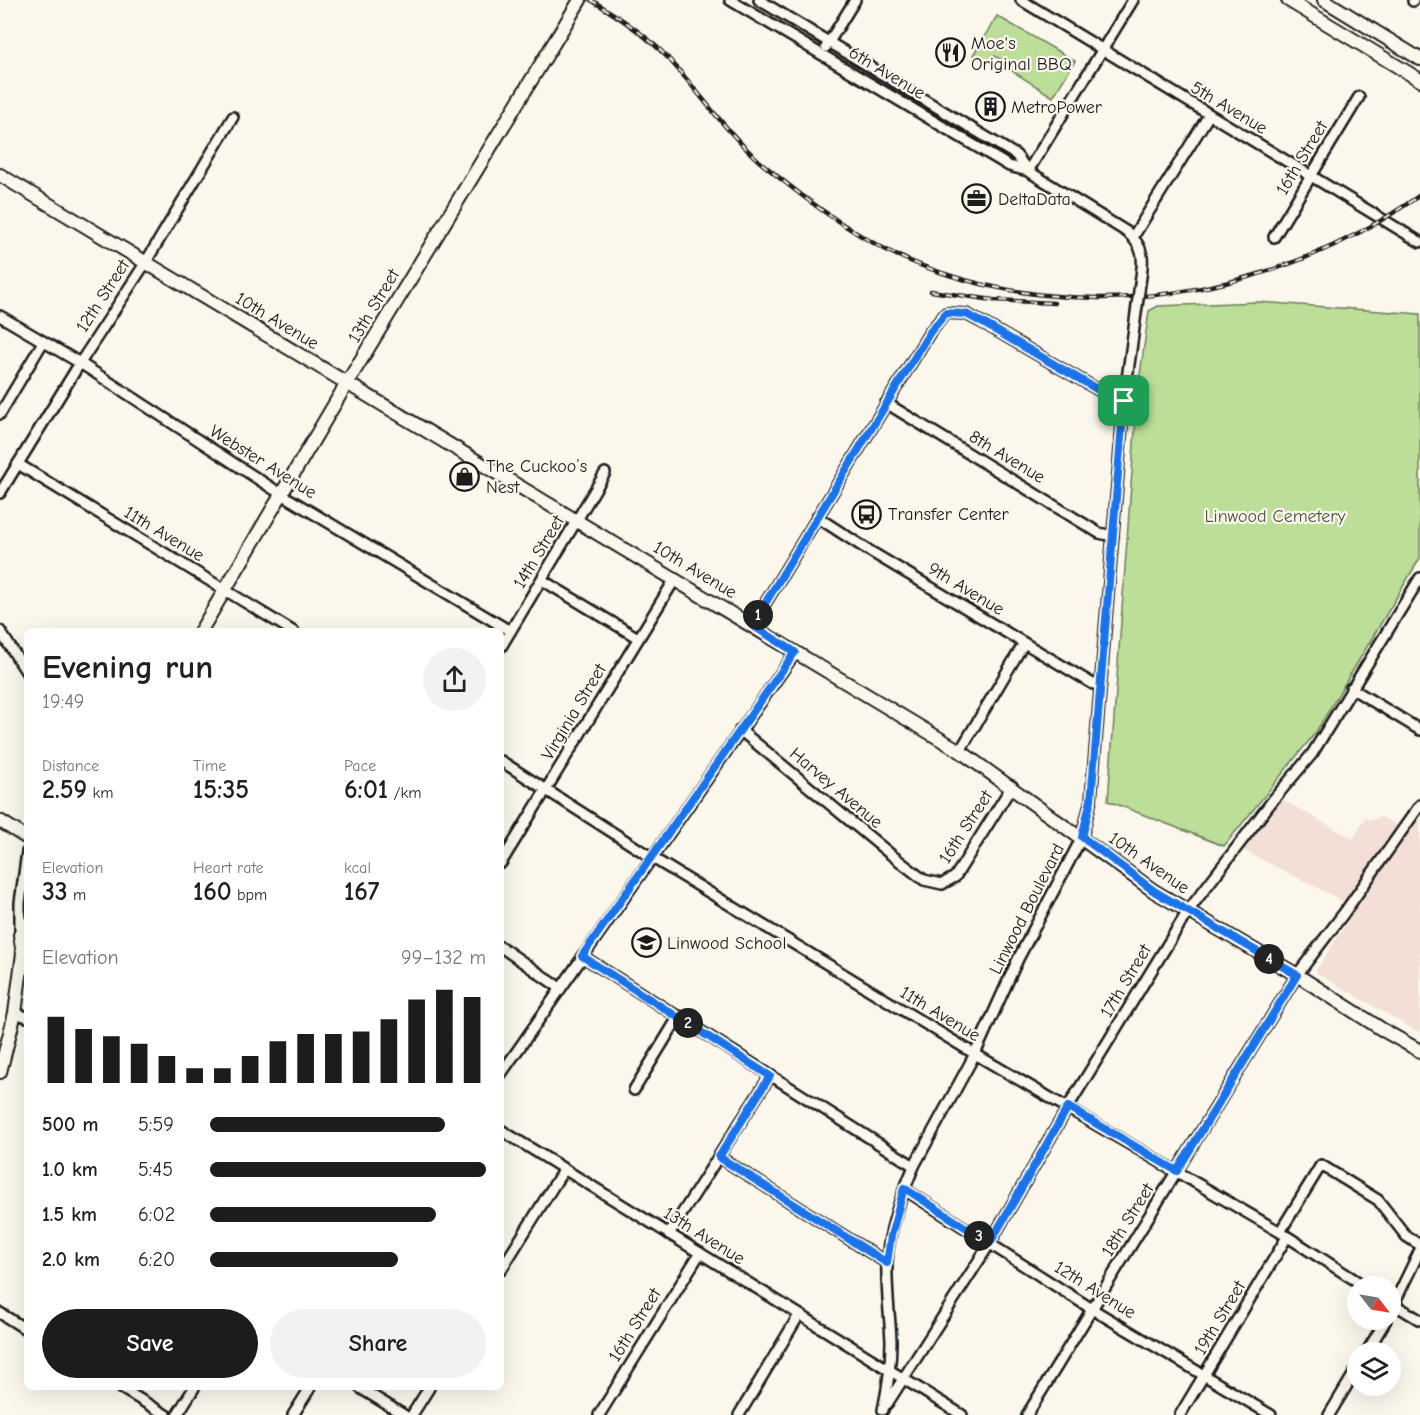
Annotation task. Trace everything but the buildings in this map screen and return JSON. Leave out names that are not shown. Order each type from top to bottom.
[{"type":"main road","name":"13th Street","points":[[202,628],[347,383],[580,0]]},
{"type":"main road","points":[[1288,0],[1420,80]]},
{"type":"main road","points":[[1324,0],[1420,59]]},
{"type":"main road","name":"10th Avenue","points":[[0,175],[960,751],[1082,837],[1130,875],[1420,1051]]},
{"type":"main road","points":[[0,820],[24,836]]},
{"type":"main road","points":[[0,1071],[21,1015],[23,953],[20,935],[24,929]]},
{"type":"street","name":"6th Avenue","points":[[730,0],[1009,166],[1028,171],[1133,237]]},
{"type":"street","name":"6th Avenue","points":[[759,0],[1016,155],[1028,171]]},
{"type":"street","points":[[822,54],[855,0]]},
{"type":"street","name":"5th Avenue","points":[[1021,0],[1420,242]]},
{"type":"street","points":[[1028,171],[1133,0]]},
{"type":"street","name":"16th Street","points":[[1274,237],[1359,96]]},
{"type":"street","points":[[1133,237],[1209,115]]},
{"type":"street","name":"12th Street","points":[[0,493],[145,263],[233,117]]},
{"type":"street","name":"Linwood Boulevard","points":[[889,1370],[891,1344],[887,1263],[891,1236],[904,1188],[975,1054],[1018,959],[1082,837],[1091,800],[1124,401],[1143,260],[1140,246],[1133,237]]},
{"type":"street","points":[[752,625],[930,332],[946,313],[963,314],[983,323],[1107,395],[1124,401]]},
{"type":"street","name":"Webster Avenue","points":[[0,316],[80,363],[281,494],[503,628]]},
{"type":"street","points":[[0,414],[43,342]]},
{"type":"street","name":"8th Avenue","points":[[886,403],[1100,533],[1113,536]]},
{"type":"street","name":"11th Avenue","points":[[18,464],[287,628]]},
{"type":"street","name":"14th Street","points":[[504,642],[605,473]]},
{"type":"street","name":"9th Avenue","points":[[817,517],[1024,643],[1094,684],[1100,684]]},
{"type":"street","name":"17th Street","points":[[882,1412],[990,1243],[1068,1107],[1188,911],[1273,800],[1312,754],[1420,578]]},
{"type":"street","name":"Virginia Street","points":[[504,858],[675,579]]},
{"type":"street","points":[[542,580],[638,638]]},
{"type":"street","name":"Webster Avenue","points":[[504,628],[510,632]]},
{"type":"street","points":[[0,631],[24,668]]},
{"type":"street","points":[[960,751],[1024,643]]},
{"type":"street","points":[[504,1070],[795,652]]},
{"type":"street","points":[[1351,688],[1420,730]]},
{"type":"street","name":"Harvey Avenue","points":[[740,730],[912,871]]},
{"type":"street","name":"11th Avenue","points":[[504,763],[651,857],[975,1054],[1177,1171],[1349,1276]]},
{"type":"street","name":"16th Street","points":[[912,871],[924,880],[942,884],[955,877],[1012,786]]},
{"type":"street","name":"18th Street","points":[[1027,1415],[1297,975],[1420,805]]},
{"type":"street","points":[[20,935],[20,903],[24,874]]},
{"type":"street","points":[[504,949],[560,988]]},
{"type":"street","points":[[582,956],[914,1166]]},
{"type":"street","points":[[634,1090],[679,1017]]},
{"type":"street","points":[[669,1234],[770,1076]]},
{"type":"street","name":"13th Avenue","points":[[504,1132],[962,1415]]},
{"type":"street","points":[[719,1157],[887,1263]]},
{"type":"street","name":"19th Street","points":[[1180,1415],[1321,1165],[1378,1200],[1406,1236],[1420,1245]]},
{"type":"street","points":[[504,1265],[564,1169]]},
{"type":"street","name":"12th Avenue","points":[[904,1188],[1092,1309],[1271,1415]]},
{"type":"street","points":[[1401,1288],[1420,1250]]},
{"type":"street","name":"16th Street","points":[[599,1415],[700,1253]]},
{"type":"street","points":[[1401,1310],[1420,1320]]},
{"type":"street","points":[[0,1313],[24,1328]]},
{"type":"street","points":[[739,1415],[800,1315]]},
{"type":"street","points":[[882,1412],[889,1370]]},
{"type":"street","points":[[1329,1415],[1347,1385]]},
{"type":"street","points":[[124,1390],[166,1415]]},
{"type":"street","points":[[177,1415],[193,1390]]},
{"type":"street","points":[[293,1415],[309,1390]]},
{"type":"street","points":[[363,1390],[404,1415]]},
{"type":"street","points":[[412,1415],[428,1390]]},
{"type":"shaded area","points":[[1281,799],[1353,839],[1365,818],[1371,820],[1378,817],[1384,818],[1409,833],[1420,817],[1420,1033],[1318,974],[1316,970],[1357,908],[1241,849]]},
{"type":"green space","points":[[997,16],[1075,61],[1053,97],[1001,64],[1003,61],[995,56],[989,64],[973,55]]},
{"type":"green space","name":"Linwood Cemetery","points":[[1258,302],[1420,314],[1420,558],[1316,732],[1224,846],[1108,801],[1138,389],[1149,311],[1158,306]]},
{"type":"railway","points":[[591,0],[631,26],[659,49],[746,149],[812,203],[890,252],[974,282],[1040,294],[1106,298],[1173,293],[1239,280],[1302,259],[1363,231],[1420,195]]},
{"type":"railway","points":[[931,291],[993,300],[1054,303]]},
{"type":"place","name":"Moe's Original BBQ","points":[[950,53]]},
{"type":"place","name":"MetroPower","points":[[990,107]]},
{"type":"place","name":"DeltaData","points":[[977,199]]},
{"type":"place","name":"The Cuckoo’s Nest","points":[[465,476]]},
{"type":"place","name":"Transfer Center","points":[[867,514]]},
{"type":"place","name":"Linwood School","points":[[646,943]]},
{"type":"route","points":[[946,313],[966,314],[1107,395],[1124,401],[1091,800],[1082,837],[1154,891],[1297,975],[1177,1171],[1068,1107],[990,1243],[904,1188],[891,1236],[887,1263],[719,1157],[770,1076],[582,956],[795,652],[752,625],[930,332],[946,313]]}]
